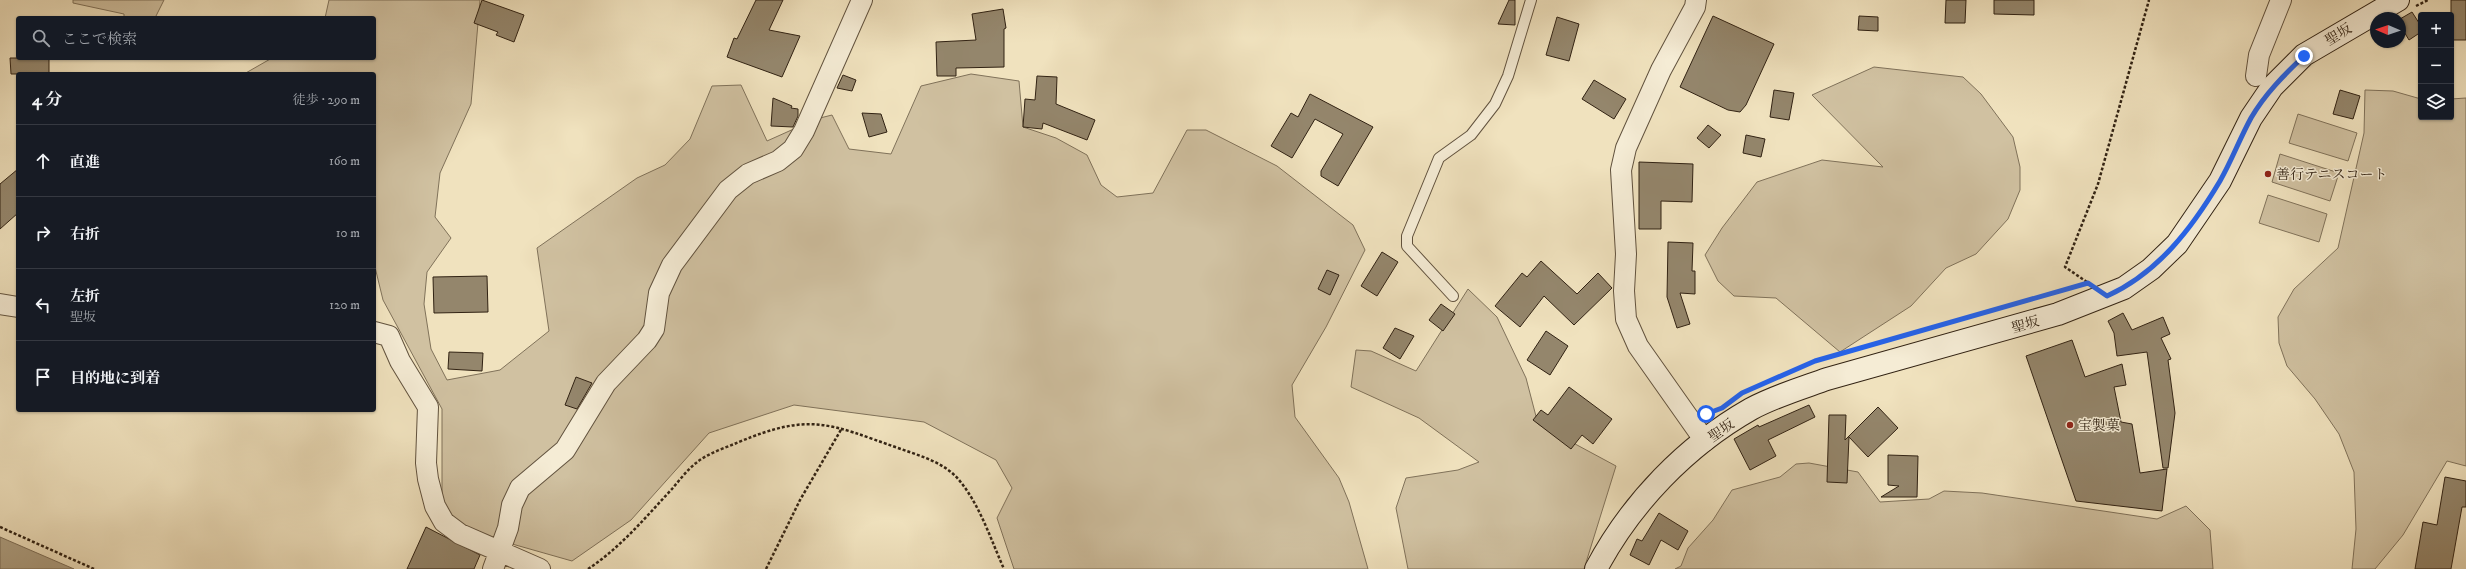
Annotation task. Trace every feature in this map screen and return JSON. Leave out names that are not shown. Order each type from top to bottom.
[{"type":"street","points":[[497,561],[516,495],[520,488],[565,450],[606,383],[647,340],[654,329],[663,283],[672,266],[690,239],[728,190],[748,174],[778,161],[793,149],[804,131],[862,0]]},
{"type":"street","points":[[1696,0],[1695,7],[1661,70],[1626,148],[1621,170],[1625,226],[1624,291],[1626,319],[1638,346],[1705,441]]},
{"type":"street","points":[[2256,76],[2259,55],[2281,0]]},
{"type":"street","name":"聖坂","points":[[1596,569],[1610,544],[1629,516],[1656,484],[1705,441],[1751,409],[1790,392],[1827,379],[2058,314],[2124,288],[2151,269],[2177,244],[2220,181],[2251,118],[2272,87],[2304,56],[2398,0]]},
{"type":"street","points":[[0,304],[16,307]]},
{"type":"street","points":[[376,333],[389,336],[400,361],[428,408],[426,463],[428,479],[435,506],[444,522],[497,561],[540,569]]},
{"type":"lane","points":[[1454,296],[1407,246],[1407,236],[1439,158],[1471,135],[1495,104],[1508,76],[1531,0]]},
{"type":"path","points":[[2088,283],[2065,267],[2098,184],[2149,0]]},
{"type":"path","points":[[2081,286],[2094,280]]},
{"type":"path","points":[[588,569],[633,531],[695,464],[710,454],[764,432],[793,424],[825,424],[842,428],[928,459],[946,468],[959,480],[971,497],[1004,569]]},
{"type":"path","points":[[766,569],[800,500],[842,428]]},
{"type":"path","points":[[0,527],[94,569]]},
{"type":"shaded area","points":[[73,0],[164,0],[156,16],[124,16],[124,14],[73,3]]},
{"type":"shaded area","points":[[329,0],[480,0],[471,104],[440,173],[435,217],[451,238],[427,272],[424,304],[431,349],[447,380],[500,370],[549,331],[537,248],[637,178],[665,165],[690,139],[712,86],[741,85],[767,141],[816,119],[832,115],[849,149],[891,154],[921,86],[971,74],[1019,81],[1023,127],[1056,138],[1087,155],[1101,185],[1117,197],[1153,193],[1187,130],[1206,130],[1277,166],[1353,225],[1365,250],[1326,327],[1292,385],[1295,417],[1339,478],[1349,502],[1368,569],[1014,569],[997,518],[1012,488],[996,460],[924,422],[794,405],[709,433],[631,520],[572,561],[484,536],[445,514],[442,495],[442,409],[383,300],[376,271],[376,72],[248,72],[268,60],[376,60],[376,16],[325,16]]},
{"type":"shaded area","points":[[1874,67],[1963,77],[1981,94],[2013,137],[2020,167],[2020,190],[2008,219],[1976,254],[1946,268],[1911,306],[1840,352],[1776,298],[1734,296],[1718,281],[1705,255],[1722,228],[1757,182],[1822,160],[1883,167],[1812,95]]},
{"type":"shaded area","points":[[2365,90],[2393,91],[2418,98],[2418,120],[2454,120],[2454,99],[2466,98],[2466,466],[2447,461],[2403,535],[2375,569],[2352,569],[2356,529],[2354,472],[2339,434],[2315,399],[2287,366],[2279,343],[2278,317],[2294,289],[2338,248],[2364,133]]},
{"type":"shaded area","points":[[2298,114],[2357,133],[2348,161],[2289,143]]},
{"type":"shaded area","points":[[2280,154],[2339,173],[2330,201],[2272,182]]},
{"type":"shaded area","points":[[2268,195],[2327,214],[2319,242],[2259,223]]},
{"type":"shaded area","points":[[1468,289],[1497,317],[1526,378],[1538,424],[1616,466],[1584,569],[1408,569],[1396,508],[1406,478],[1458,470],[1479,462],[1419,418],[1351,387],[1356,350],[1371,351],[1416,371]]},
{"type":"shaded area","points":[[1809,463],[1858,472],[1880,502],[1929,499],[1944,491],[1982,493],[2157,519],[2186,506],[2210,530],[2213,569],[1675,569],[1681,566],[1688,548],[1713,520],[1732,490],[1780,477],[1796,464]]},
{"type":"shaded area","points":[[0,537],[74,569],[0,569]]},
{"type":"building","points":[[482,0],[524,15],[514,42],[496,35],[498,32],[474,23]]},
{"type":"building","points":[[756,0],[783,0],[769,30],[800,36],[782,77],[727,57],[734,38],[737,39]]},
{"type":"building","points":[[1509,0],[1515,0],[1515,25],[1498,24]]},
{"type":"building","points":[[1946,0],[1966,0],[1965,23],[1945,23]]},
{"type":"building","points":[[1994,0],[2034,0],[2034,15],[1994,14]]},
{"type":"building","points":[[2451,0],[2466,0],[2466,40],[2454,40],[2454,12],[2451,12]]},
{"type":"building","points":[[1003,9],[1006,28],[1004,29],[1004,67],[956,68],[956,76],[937,76],[936,42],[976,40],[972,14]]},
{"type":"building","points":[[2412,12],[2418,21],[2418,34],[2409,40],[2406,35],[2406,16]]},
{"type":"building","points":[[1713,16],[1774,44],[1746,105],[1740,112],[1728,110],[1680,87]]},
{"type":"building","points":[[1859,16],[1878,17],[1878,31],[1858,30]]},
{"type":"building","points":[[1557,17],[1579,24],[1569,61],[1546,55]]},
{"type":"building","points":[[10,58],[16,58],[16,60],[49,60],[49,72],[16,72],[16,74],[11,74]]},
{"type":"building","points":[[843,75],[856,80],[852,91],[837,88]]},
{"type":"building","points":[[1037,76],[1057,77],[1056,104],[1095,120],[1087,140],[1043,123],[1042,129],[1023,127],[1025,99],[1035,100]]},
{"type":"building","points":[[1594,80],[1626,99],[1614,119],[1582,99]]},
{"type":"building","points":[[1774,90],[1794,93],[1789,120],[1770,117]]},
{"type":"building","points":[[2340,90],[2360,96],[2353,119],[2333,114]]},
{"type":"building","points":[[1310,94],[1373,127],[1338,186],[1321,176],[1321,171],[1343,134],[1315,119],[1292,158],[1271,146],[1291,113],[1298,117]]},
{"type":"building","points":[[773,98],[792,106],[791,108],[798,109],[798,116],[793,127],[771,126]]},
{"type":"building","points":[[862,113],[881,114],[887,132],[869,137]]},
{"type":"building","points":[[1708,125],[1721,135],[1709,148],[1697,138]]},
{"type":"building","points":[[1746,135],[1765,139],[1761,157],[1743,153]]},
{"type":"building","points":[[1639,162],[1693,164],[1692,202],[1661,201],[1661,229],[1639,229]]},
{"type":"building","points":[[16,171],[16,215],[0,229],[0,184]]},
{"type":"building","points":[[1668,242],[1693,243],[1692,271],[1695,271],[1695,294],[1680,293],[1690,324],[1677,328],[1667,297]]},
{"type":"building","points":[[1382,252],[1398,262],[1377,296],[1361,286]]},
{"type":"building","points":[[1541,261],[1577,294],[1598,273],[1612,288],[1574,325],[1544,296],[1520,327],[1495,306],[1522,273],[1527,277]]},
{"type":"building","points":[[1327,270],[1339,275],[1330,295],[1318,289]]},
{"type":"building","points":[[487,276],[488,312],[434,313],[433,277]]},
{"type":"building","points":[[1441,304],[1455,314],[1443,331],[1429,320]]},
{"type":"building","points":[[2123,313],[2132,330],[2163,317],[2170,334],[2161,338],[2171,359],[2168,360],[2175,413],[2168,468],[2163,468],[2147,352],[2117,356],[2114,333],[2108,321]]},
{"type":"building","points":[[1395,328],[1414,336],[1400,359],[1383,348]]},
{"type":"building","points":[[1546,331],[1568,346],[1550,375],[1527,360]]},
{"type":"building","name":"宝製菓","points":[[2072,340],[2085,377],[2122,364],[2126,385],[2114,387],[2121,422],[2132,424],[2140,473],[2167,469],[2162,511],[2076,501],[2026,356]]},
{"type":"building","points":[[449,352],[483,353],[482,371],[448,369]]},
{"type":"building","points":[[576,377],[592,383],[577,409],[565,405]]},
{"type":"building","points":[[1569,387],[1612,419],[1593,444],[1582,435],[1571,449],[1533,420],[1541,410],[1548,415]]},
{"type":"building","points":[[1809,405],[1815,417],[1768,440],[1776,456],[1750,470],[1734,439],[1758,425],[1759,427]]},
{"type":"building","points":[[1878,407],[1898,428],[1868,457],[1849,437],[1847,483],[1827,482],[1829,415],[1846,415],[1845,440]]},
{"type":"building","points":[[1888,455],[1918,456],[1917,497],[1881,497],[1899,486],[1888,485]]},
{"type":"building","points":[[2445,477],[2466,481],[2466,507],[2462,507],[2451,569],[2415,569],[2423,522],[2437,525]]},
{"type":"building","points":[[1659,513],[1688,531],[1678,550],[1661,540],[1649,565],[1630,555],[1637,539],[1642,541]]},
{"type":"building","points":[[426,527],[480,555],[474,569],[407,569]]},
{"type":"place","name":"善行テニスコート","points":[[2268,174]]},
{"type":"place","name":"宝製菓","points":[[2070,425]]},
{"type":"route","points":[[1706,414],[1722,408],[1742,393],[1815,361],[2088,283],[2107,296],[2124,288],[2151,269],[2177,244],[2220,181],[2251,118],[2272,87],[2304,56]]}]
